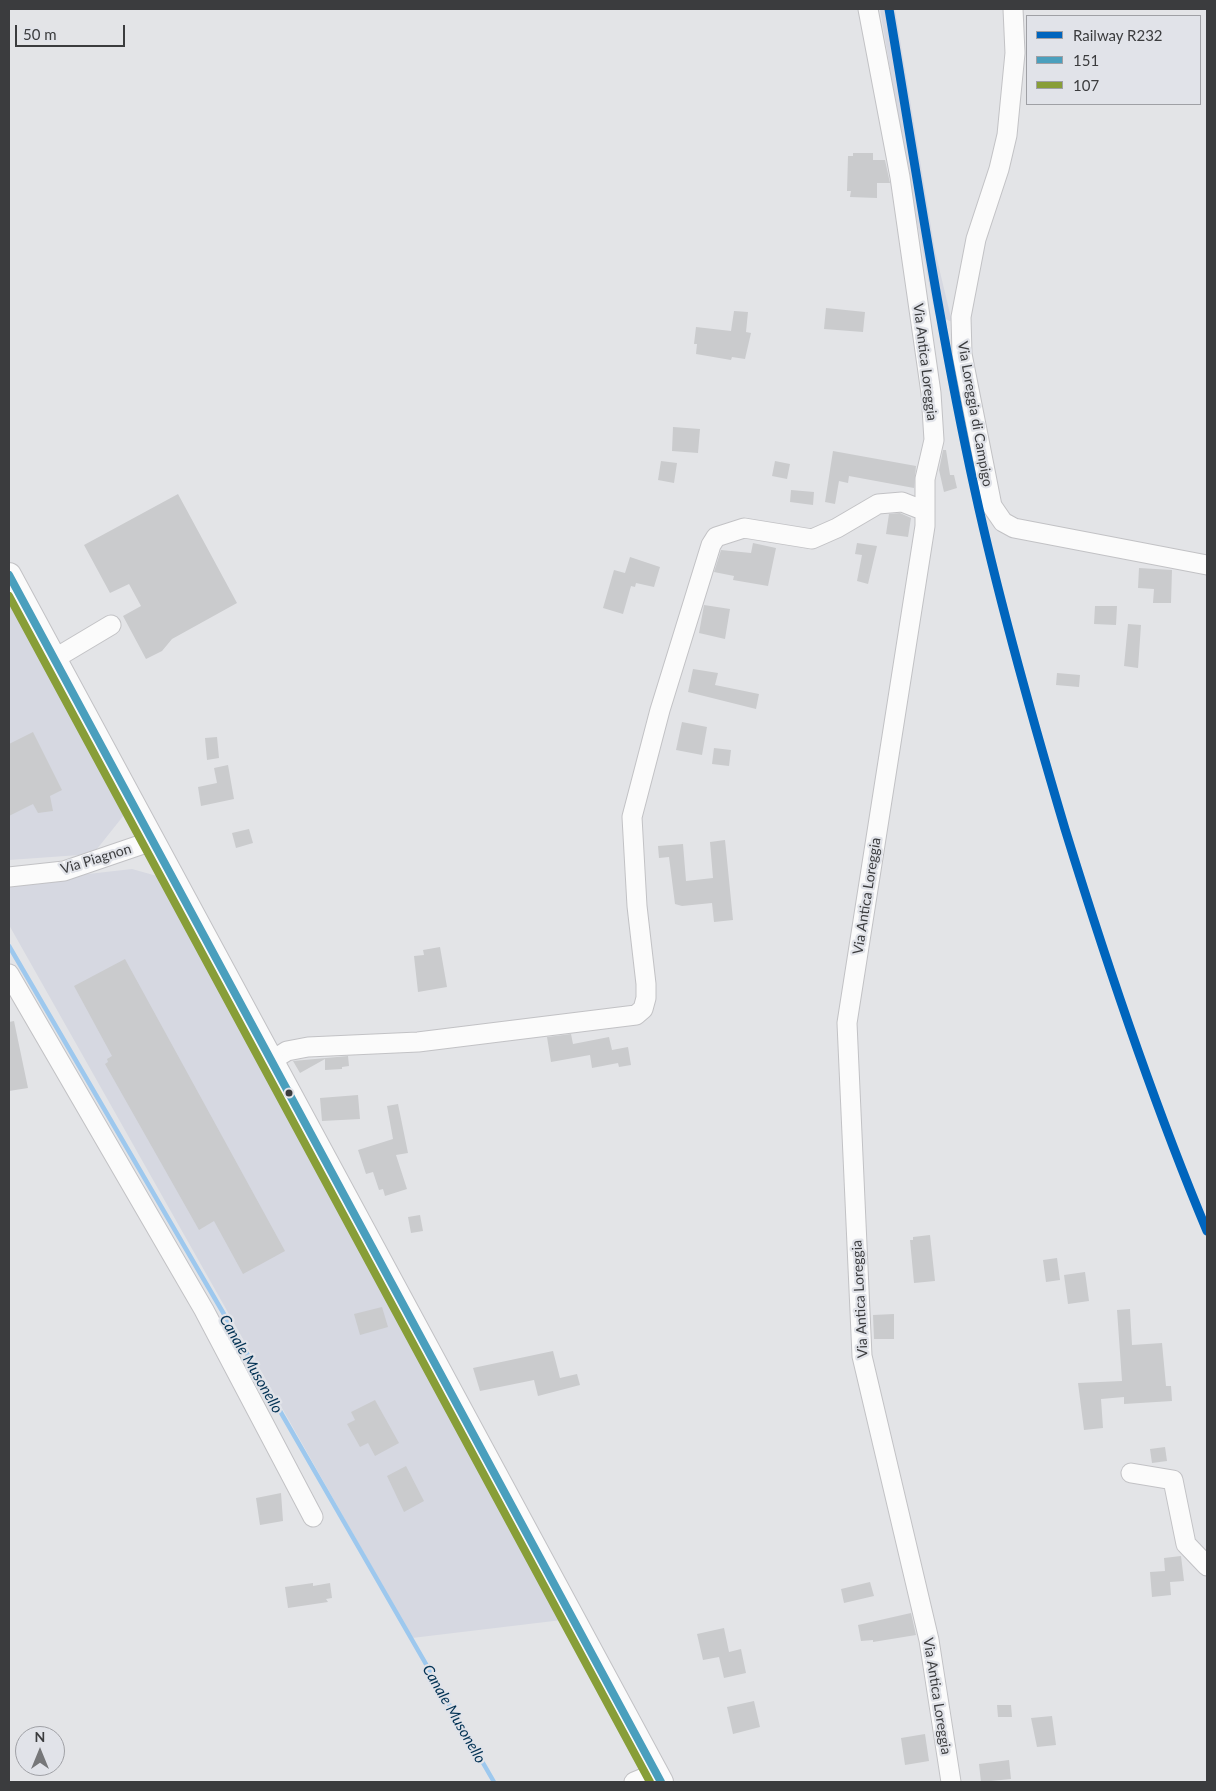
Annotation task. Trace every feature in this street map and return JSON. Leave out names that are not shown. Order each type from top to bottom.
[{"type":"main road","points":[[9,575],[658,1778]]},
{"type":"street","name":"Via Antica Loreggia","points":[[868,9],[900,177],[931,393],[934,440],[925,479],[925,526],[847,1023],[862,1356],[929,1640],[951,1782]]},
{"type":"street","name":"Via Loreggia di Campigo","points":[[1013,9],[1015,53],[1010,114],[999,169],[976,239],[961,317],[962,354],[992,506],[1003,522],[1014,528],[1207,566]]},
{"type":"street","points":[[271,1061],[287,1051],[308,1047],[418,1042],[636,1015],[643,1008],[646,998],[646,984],[637,906],[632,816],[660,710],[711,545],[716,537],[744,528],[812,539],[837,528],[878,504],[902,502],[925,511]]},
{"type":"street","points":[[54,659],[111,625]]},
{"type":"street","name":"Via Piagnon","points":[[9,877],[64,871],[152,841]]},
{"type":"street","points":[[9,974],[204,1310],[313,1517]]},
{"type":"street","points":[[1131,1473],[1173,1480],[1186,1544],[1207,1566]]},
{"type":"street","points":[[634,1782],[658,1778]]},
{"type":"shaded area","points":[[880,9],[895,9],[935,251],[952,322],[935,314],[909,181]]},
{"type":"shaded area","points":[[9,600],[124,815],[93,854],[9,860]]},
{"type":"shaded area","points":[[132,869],[157,876],[562,1620],[412,1638],[9,925],[9,883]]},
{"type":"building","points":[[853,153],[873,153],[873,160],[885,160],[890,183],[877,183],[877,198],[850,197],[851,191],[847,191],[848,156],[853,156]]},
{"type":"building","points":[[826,308],[865,312],[863,332],[824,329]]},
{"type":"building","points":[[734,311],[748,312],[746,332],[751,333],[745,359],[732,357],[731,360],[696,354],[697,344],[694,344],[696,327],[731,331]]},
{"type":"building","points":[[673,427],[700,429],[698,453],[672,451]]},
{"type":"building","points":[[943,450],[946,450],[950,475],[954,475],[957,488],[944,492],[939,470]]},
{"type":"building","points":[[833,451],[916,466],[914,488],[849,476],[848,483],[839,481],[835,504],[825,502]]},
{"type":"building","points":[[661,461],[677,463],[674,483],[658,480]]},
{"type":"building","points":[[775,461],[790,464],[787,479],[772,476]]},
{"type":"building","points":[[791,490],[814,492],[813,505],[790,502]]},
{"type":"building","points":[[178,494],[237,603],[172,639],[162,651],[146,659],[123,616],[141,606],[129,584],[110,593],[84,545]]},
{"type":"building","points":[[900,513],[911,518],[908,537],[886,534],[889,514]]},
{"type":"building","points":[[753,543],[776,548],[768,586],[733,580],[734,576],[714,572],[721,550],[751,553]]},
{"type":"building","points":[[857,543],[877,546],[868,584],[857,581],[862,555],[855,554]]},
{"type":"building","points":[[630,557],[660,567],[654,587],[636,583],[635,587],[631,586],[623,614],[603,608],[614,570],[625,573]]},
{"type":"building","points":[[1139,568],[1172,570],[1171,603],[1153,603],[1154,589],[1138,588]]},
{"type":"building","points":[[704,605],[730,609],[725,639],[699,633]]},
{"type":"building","points":[[1095,606],[1117,606],[1116,625],[1094,624]]},
{"type":"building","points":[[1128,624],[1141,625],[1138,668],[1124,666]]},
{"type":"building","points":[[693,669],[718,673],[715,685],[759,694],[756,709],[688,692]]},
{"type":"building","points":[[1057,673],[1080,675],[1079,687],[1056,685]]},
{"type":"building","points":[[682,722],[707,727],[702,755],[676,750]]},
{"type":"building","points":[[33,732],[62,790],[50,796],[53,811],[38,813],[33,804],[9,816],[9,744]]},
{"type":"building","points":[[217,737],[219,758],[207,760],[205,738]]},
{"type":"building","points":[[714,748],[731,750],[729,766],[712,764]]},
{"type":"building","points":[[228,765],[234,799],[201,806],[198,787],[217,783],[214,768]]},
{"type":"building","points":[[249,829],[253,843],[236,848],[232,833]]},
{"type":"building","points":[[725,840],[733,920],[714,922],[712,903],[682,906],[675,904],[669,857],[659,858],[658,846],[683,844],[686,881],[713,878],[710,842]]},
{"type":"building","points":[[440,947],[447,987],[418,992],[414,956],[424,955],[423,950]]},
{"type":"building","points":[[125,959],[285,1251],[243,1274],[214,1221],[199,1230],[105,1064],[108,1062],[107,1059],[112,1056],[74,986]]},
{"type":"building","points":[[14,1021],[28,1088],[9,1091],[9,1022]]},
{"type":"building","points":[[571,1034],[573,1044],[609,1037],[612,1050],[628,1047],[631,1065],[619,1067],[618,1063],[592,1068],[590,1055],[551,1062],[547,1037]]},
{"type":"building","points":[[348,1056],[349,1066],[342,1067],[342,1069],[325,1070],[325,1059],[300,1073],[293,1061]]},
{"type":"building","points":[[358,1095],[360,1119],[322,1121],[320,1098]]},
{"type":"building","points":[[398,1104],[408,1153],[396,1155],[407,1189],[385,1196],[383,1189],[379,1190],[373,1172],[366,1174],[358,1150],[393,1139],[387,1106]]},
{"type":"building","points":[[420,1215],[423,1231],[411,1233],[408,1217]]},
{"type":"building","points":[[930,1235],[935,1281],[914,1283],[910,1240],[913,1240],[913,1237]]},
{"type":"building","points":[[1057,1258],[1060,1280],[1046,1282],[1043,1260]]},
{"type":"building","points":[[1085,1272],[1089,1301],[1068,1304],[1064,1275]]},
{"type":"building","points":[[382,1307],[388,1327],[360,1335],[354,1314]]},
{"type":"building","points":[[1130,1309],[1132,1345],[1162,1343],[1166,1386],[1171,1386],[1172,1401],[1124,1404],[1124,1397],[1101,1399],[1103,1428],[1084,1430],[1078,1383],[1122,1381],[1117,1310]]},
{"type":"building","points":[[894,1314],[894,1339],[874,1339],[873,1315]]},
{"type":"building","points":[[553,1351],[560,1378],[577,1374],[580,1385],[538,1396],[534,1380],[480,1391],[473,1368]]},
{"type":"building","points":[[375,1400],[399,1443],[375,1456],[368,1443],[360,1447],[347,1424],[355,1420],[351,1412]]},
{"type":"building","points":[[1165,1447],[1167,1461],[1152,1463],[1150,1449]]},
{"type":"building","points":[[406,1466],[424,1501],[404,1512],[387,1476]]},
{"type":"building","points":[[281,1493],[283,1521],[260,1525],[256,1498]]},
{"type":"building","points":[[1181,1556],[1184,1581],[1170,1582],[1171,1595],[1152,1597],[1150,1572],[1165,1571],[1164,1558]]},
{"type":"building","points":[[870,1582],[874,1596],[844,1603],[841,1589]]},
{"type":"building","points":[[313,1583],[313,1586],[330,1583],[332,1598],[326,1599],[328,1602],[288,1608],[285,1587]]},
{"type":"building","points":[[911,1613],[916,1635],[873,1642],[873,1640],[861,1641],[858,1625]]},
{"type":"building","points":[[724,1628],[729,1652],[741,1649],[746,1673],[724,1678],[719,1657],[703,1660],[697,1634]]},
{"type":"building","points":[[754,1701],[760,1727],[733,1734],[727,1707]]},
{"type":"building","points":[[997,1705],[1011,1705],[1012,1717],[998,1717]]},
{"type":"building","points":[[1052,1716],[1056,1745],[1037,1747],[1031,1718]]},
{"type":"building","points":[[925,1734],[929,1761],[905,1765],[901,1738]]},
{"type":"building","points":[[1009,1760],[1011,1779],[981,1782],[979,1764]]},
{"type":"waterway","name":"Canale Musonello","points":[[9,946],[494,1782]]},
{"type":"rail line","name":"R232","points":[[889,9],[929,251],[962,431],[1006,619],[1065,829],[1097,931],[1149,1082],[1207,1231]]},
{"type":"transit line","name":"151","points":[[9,575],[661,1782]]},
{"type":"transit line","name":"107","points":[[9,596],[650,1782]]}]
